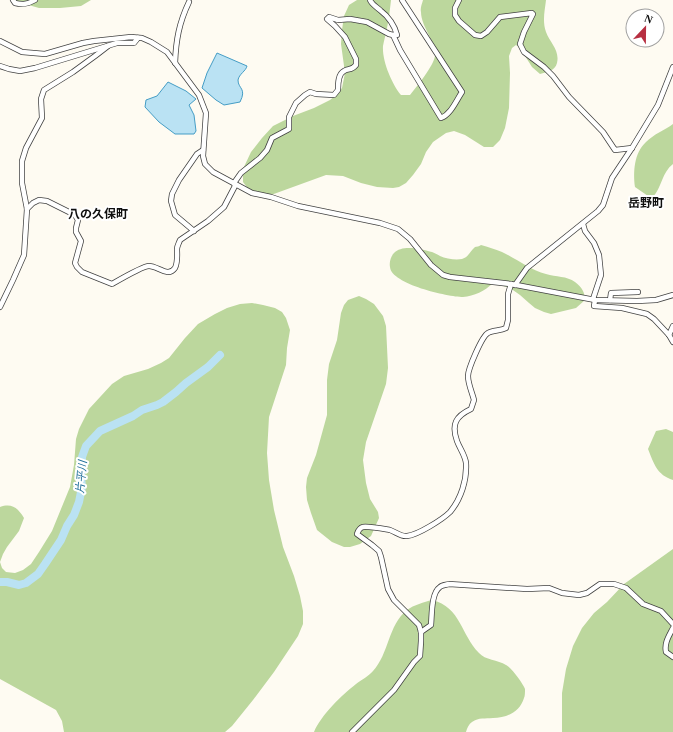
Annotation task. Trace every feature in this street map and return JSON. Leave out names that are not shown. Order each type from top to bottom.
[{"type":"street","points":[[13,0],[15,3],[22,5],[35,0]]},
{"type":"street","points":[[370,0],[371,4],[383,12],[396,29],[397,35],[393,35]]},
{"type":"street","points":[[27,209],[39,200],[47,201],[75,215],[78,220],[76,232],[81,241],[76,263],[77,267],[82,272],[112,284],[147,266],[156,267],[167,272],[171,272],[176,267],[178,245],[180,240],[208,221],[224,207],[235,186],[234,183],[241,173],[260,158],[267,150],[272,138],[289,129],[289,117],[296,104],[310,92],[316,94],[334,95],[338,90],[340,75],[344,71],[352,69],[356,65],[356,59],[345,37],[327,19],[329,17],[338,20],[350,19],[367,22],[393,35],[400,50],[441,118],[451,109],[462,92],[402,0]]},
{"type":"street","points":[[459,0],[455,8],[455,15],[459,21],[475,35],[481,36],[487,32],[500,17],[534,14],[524,32],[520,44],[524,52],[553,76],[569,97],[603,132],[615,150],[632,148]]},
{"type":"street","points":[[175,63],[177,39],[182,19],[189,2]]},
{"type":"street","points":[[0,41],[22,52],[45,54],[83,43],[131,37],[142,38],[158,46],[167,52],[199,95],[206,113],[203,156],[205,164],[213,172],[252,193],[271,197],[298,206],[398,228],[410,238],[431,265],[443,275],[513,285],[594,300],[656,300],[673,295]]},
{"type":"street","points":[[0,66],[20,71],[35,68],[117,43],[134,43],[138,38]]},
{"type":"street","points":[[0,307],[14,280],[24,255],[27,209],[22,183],[23,156],[42,118],[41,99],[44,90],[73,72],[108,46]]},
{"type":"street","points":[[352,732],[394,690],[420,656],[421,632],[419,625],[394,600],[388,589],[379,551],[357,534],[362,527],[385,529],[408,536],[428,527],[450,512],[458,500],[466,476],[464,454],[457,441],[454,427],[458,417],[471,409],[474,403],[468,381],[468,374],[470,366],[484,337],[488,333],[506,328],[508,320],[508,294],[513,285],[527,268],[598,211],[602,205],[612,178],[658,105],[673,67]]},
{"type":"street","points":[[194,231],[179,220],[175,215],[171,201],[172,194],[179,180],[197,154],[203,150]]},
{"type":"street","points":[[583,224],[585,231],[594,244],[599,255],[601,275],[594,300],[594,306],[622,308],[647,314],[654,318],[669,335],[673,342]]},
{"type":"street","points":[[610,300],[611,293],[638,292]]},
{"type":"street","points":[[669,335],[673,326]]},
{"type":"street","points":[[421,632],[431,625],[433,600],[437,590],[440,587],[449,584],[527,589],[549,588],[562,593],[579,595],[587,593],[600,584],[614,584],[626,588],[643,604],[661,611],[673,624]]},
{"type":"street","points":[[673,628],[666,642],[665,649],[666,652],[673,657]]},
{"type":"green space","points":[[11,0],[91,0],[81,6],[39,8]]},
{"type":"green space","points":[[357,0],[391,0],[383,52],[388,72],[401,95],[410,95],[428,71],[435,56],[434,46],[423,23],[421,9],[423,0],[546,0],[544,24],[548,36],[556,50],[558,58],[557,63],[553,69],[540,74],[532,67],[520,48],[516,45],[512,48],[509,56],[509,108],[505,128],[500,140],[493,147],[484,147],[465,135],[454,131],[446,133],[433,142],[413,175],[406,183],[399,187],[377,187],[343,176],[326,175],[271,195],[249,190],[243,182],[243,169],[251,152],[262,138],[273,126],[330,100],[342,88],[345,73],[341,44],[344,16],[349,5]]},
{"type":"green space","points":[[673,124],[673,164],[666,171],[653,197],[648,196],[635,187],[634,169],[637,157],[642,146],[646,142]]},
{"type":"green space","points":[[481,245],[502,252],[540,272],[572,280],[581,288],[584,293],[585,300],[576,308],[551,314],[535,308],[510,288],[493,283],[483,291],[463,297],[445,295],[421,288],[400,279],[393,273],[390,267],[390,261],[393,254],[402,249],[418,249],[432,252],[445,258],[462,259],[466,257],[475,247]]},
{"type":"green space","points":[[359,296],[374,304],[383,316],[386,326],[388,368],[386,384],[366,442],[363,460],[370,499],[378,512],[379,518],[371,536],[360,544],[344,547],[332,542],[317,530],[307,500],[306,487],[307,478],[316,455],[327,415],[327,380],[329,364],[337,340],[341,313],[348,300]]},
{"type":"green space","points":[[252,303],[275,308],[282,312],[286,318],[290,330],[286,365],[269,417],[267,453],[269,480],[274,510],[283,547],[300,596],[303,611],[303,624],[298,636],[274,672],[232,726],[225,732],[64,732],[62,721],[56,710],[0,679],[0,562],[2,568],[6,572],[15,573],[23,570],[31,564],[39,552],[52,531],[70,487],[74,465],[76,439],[79,429],[89,409],[112,384],[124,376],[148,369],[169,358],[198,324],[227,308],[240,304]]},
{"type":"green space","points":[[666,429],[673,432],[673,480],[660,472],[654,464],[648,449],[656,431]]},
{"type":"green space","points":[[11,506],[17,509],[24,518],[19,531],[7,547],[0,562],[0,507]]},
{"type":"green space","points":[[673,549],[673,732],[562,732],[562,693],[566,669],[573,646],[582,628],[594,613],[624,584]]},
{"type":"green space","points":[[432,600],[442,604],[455,615],[473,646],[479,653],[488,659],[506,665],[520,680],[525,689],[522,703],[519,707],[512,713],[503,717],[475,720],[469,725],[466,732],[314,732],[332,706],[350,689],[371,673],[378,664],[392,631],[401,616],[407,610]]},
{"type":"water","points":[[217,53],[247,66],[238,80],[243,94],[240,102],[224,105],[202,88],[207,73]]},
{"type":"water","points":[[168,82],[186,91],[196,99],[189,105],[194,115],[196,131],[194,134],[175,134],[159,122],[145,107],[146,100],[157,96]]},
{"type":"waterway","name":"片平川","points":[[0,582],[19,585],[26,583],[38,574],[61,540],[79,502],[82,487],[82,457],[86,446],[100,431],[133,416],[142,410],[163,402],[208,367],[220,355]]},
{"type":"district","name":"岳野町","points":[[646,203]]},
{"type":"district","name":"八の久保町","points":[[98,214]]}]
